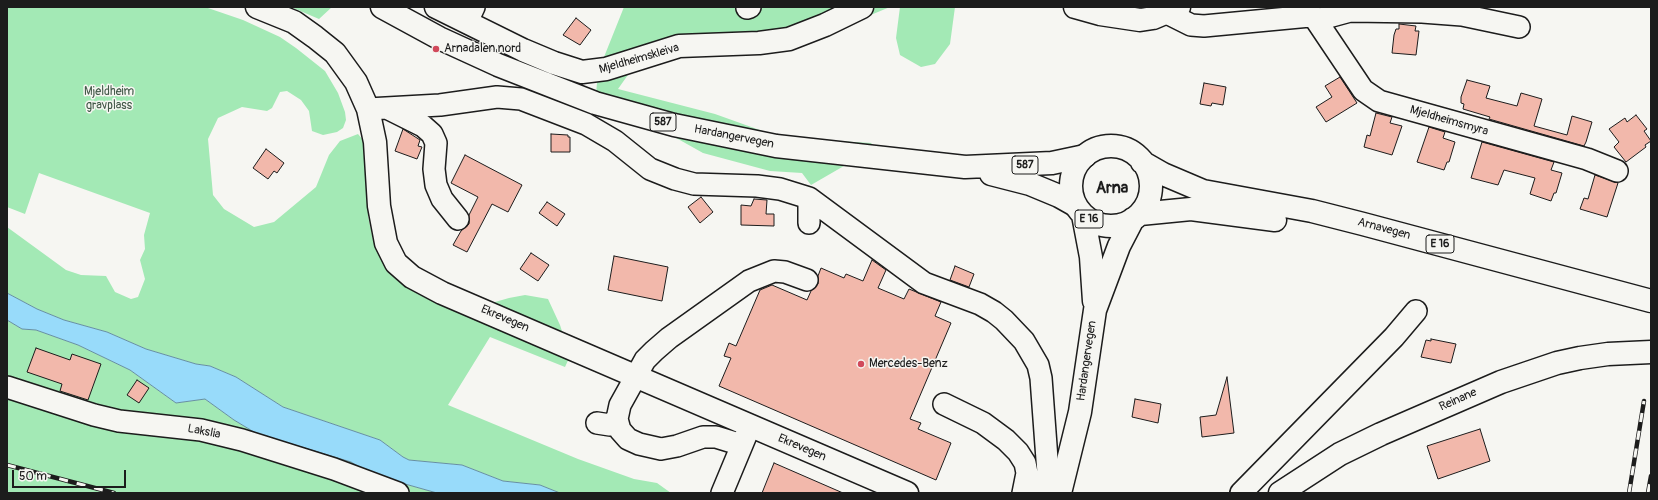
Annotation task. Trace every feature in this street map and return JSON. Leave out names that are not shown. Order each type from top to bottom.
[{"type":"main road","name":"Ekrevegen","points":[[257,7],[294,22],[335,53],[376,108],[375,142],[378,206],[382,227],[391,254],[403,271],[423,284],[442,293],[636,375],[746,435],[882,488],[907,493]]},
{"type":"main road","name":"Hardangervegen","points":[[382,7],[439,38],[505,68],[595,103],[674,125],[776,146],[964,167],[1030,184],[1059,196],[1079,210],[1091,258],[1095,310]]},
{"type":"main road","name":"Mjeldheimskleiva","points":[[436,7],[471,15],[523,50],[554,63],[582,72],[595,72],[679,46],[759,43],[789,38],[825,25],[862,7]]},
{"type":"main road","points":[[1075,7],[1100,14],[1140,20],[1153,18],[1173,10]]},
{"type":"main road","name":"E 16","points":[[1108,146],[1127,150],[1142,162],[1148,173],[1150,186],[1148,198],[1136,216],[1121,225],[1107,226],[1094,223],[1079,210],[1071,192],[1071,178],[1076,166],[1084,156],[1096,149],[1108,146]]},
{"type":"main road","name":"Hardangervegen","points":[[964,167],[1052,163],[1084,156]]},
{"type":"main road","name":"Arnavegen","points":[[1142,162],[1162,174],[1203,191],[1305,210],[1364,224],[1651,301]]},
{"type":"main road","name":"Arnavegen","points":[[1136,216],[1192,209],[1273,219],[1445,259],[1651,313]]},
{"type":"main road","name":"Hardangervegen","points":[[1060,493],[1080,412],[1095,310],[1119,246],[1136,216]]},
{"type":"main road","name":"Reinane","points":[[1280,493],[1340,454],[1381,434],[1501,382],[1556,363],[1580,358],[1608,354],[1651,352]]},
{"type":"street","points":[[1173,10],[1191,25],[1204,26],[1310,16],[1317,20],[1350,12],[1422,12],[1462,15],[1519,27]]},
{"type":"street","name":"Mjeldheimsmyra","points":[[1317,20],[1363,90],[1379,101],[1587,159],[1617,171]]},
{"type":"street","points":[[376,108],[440,105],[497,97],[521,99],[586,124],[615,141],[650,169],[670,178],[694,184],[757,186],[780,189],[809,198],[913,276],[938,290],[980,304],[994,312],[1024,341],[1038,364],[1041,378],[1041,408],[1048,466],[1048,473],[1041,493]]},
{"type":"street","points":[[376,108],[423,126],[432,134],[436,143],[434,169],[436,185],[442,199],[458,219]]},
{"type":"street","points":[[809,198],[809,223]]},
{"type":"street","points":[[722,493],[746,435],[703,437],[677,446],[661,449],[639,444],[628,439],[620,430],[607,421],[620,405],[645,360],[669,338],[749,281],[774,271],[785,272],[806,280]]},
{"type":"street","points":[[1241,493],[1394,337],[1416,311]]},
{"type":"street","name":"Lakslia","points":[[7,387],[94,415],[119,421],[201,430],[242,440],[334,469],[398,493]]},
{"type":"street","points":[[944,404],[983,423],[1006,440],[1018,452],[1025,463],[1027,473],[1023,493]]},
{"type":"green space","name":"Mjeldheim gravplass","points":[[7,7],[205,7],[243,20],[280,37],[296,48],[325,71],[338,93],[345,112],[346,120],[343,128],[337,132],[323,135],[312,131],[309,111],[301,100],[287,91],[280,92],[272,108],[267,111],[242,107],[218,118],[208,139],[213,195],[224,209],[254,227],[274,222],[316,187],[329,155],[340,141],[358,134],[368,146],[368,216],[373,240],[380,258],[392,273],[488,304],[525,295],[548,299],[560,325],[570,356],[565,367],[490,337],[448,405],[578,459],[634,479],[657,483],[671,493],[560,493],[540,485],[503,481],[462,465],[409,460],[380,440],[283,407],[236,377],[210,366],[196,364],[146,349],[107,332],[64,320],[37,309],[7,293],[7,227],[66,270],[81,275],[106,276],[115,292],[131,299],[138,297],[145,279],[140,260],[145,249],[144,235],[150,213],[39,173],[25,214],[7,207]]},
{"type":"green space","points":[[291,7],[332,7],[319,19]]},
{"type":"green space","points":[[624,7],[890,7],[861,19],[677,56],[630,72],[618,89],[715,114],[782,138],[872,143],[856,159],[811,185],[802,173],[770,171],[703,153],[653,125],[595,105],[598,72]]},
{"type":"green space","points":[[900,7],[955,7],[950,44],[935,64],[921,67],[900,55],[896,38]]},
{"type":"green space","points":[[7,320],[22,329],[36,330],[78,345],[130,370],[176,403],[205,399],[234,420],[259,435],[280,443],[288,443],[351,462],[363,469],[398,482],[437,493],[7,493]]},
{"type":"water","points":[[7,293],[37,309],[64,320],[107,332],[146,349],[196,364],[210,366],[236,377],[283,407],[380,440],[409,460],[462,465],[503,481],[540,485],[560,493],[437,493],[398,482],[363,469],[351,462],[288,443],[280,443],[259,435],[234,420],[205,399],[176,403],[130,370],[78,345],[36,330],[22,329],[7,320]]},
{"type":"building","points":[[576,18],[591,30],[580,45],[563,35]]},
{"type":"building","points":[[1399,24],[1416,26],[1415,31],[1419,31],[1416,55],[1392,53],[1394,35],[1396,29],[1399,29]]},
{"type":"building","points":[[1340,77],[1357,103],[1326,122],[1316,107],[1332,97],[1325,86]]},
{"type":"building","points":[[1467,80],[1490,86],[1486,98],[1517,106],[1521,93],[1542,99],[1534,126],[1567,135],[1572,116],[1592,122],[1584,146],[1489,119],[1490,117],[1463,109],[1464,104],[1461,103],[1461,97]]},
{"type":"building","points":[[1204,83],[1226,87],[1223,105],[1212,103],[1211,106],[1200,104]]},
{"type":"building","points":[[1376,113],[1392,117],[1390,123],[1402,126],[1392,155],[1364,147],[1367,135],[1370,136]]},
{"type":"building","points":[[1636,115],[1647,129],[1644,131],[1651,141],[1645,145],[1646,147],[1626,162],[1614,147],[1619,142],[1609,129],[1625,118],[1627,122]]},
{"type":"building","points":[[1429,127],[1445,132],[1443,138],[1455,142],[1449,162],[1447,162],[1444,170],[1417,162]]},
{"type":"building","points":[[403,129],[420,140],[418,146],[422,147],[417,159],[395,151]]},
{"type":"building","points":[[551,134],[568,135],[568,137],[570,137],[570,152],[551,152]]},
{"type":"building","points":[[1482,142],[1554,162],[1551,170],[1562,173],[1556,193],[1554,193],[1551,201],[1530,194],[1535,178],[1504,170],[1498,185],[1471,178]]},
{"type":"building","points":[[266,149],[284,163],[277,173],[274,171],[268,179],[253,168]]},
{"type":"building","points":[[465,155],[522,185],[508,212],[492,204],[467,252],[453,245],[461,231],[469,224],[469,215],[478,197],[451,183]]},
{"type":"building","points":[[1595,175],[1618,183],[1607,217],[1580,209],[1584,198],[1588,199]]},
{"type":"building","points":[[701,197],[713,212],[700,223],[688,207]]},
{"type":"building","points":[[754,199],[767,200],[766,214],[774,214],[774,226],[741,225],[741,205],[751,206]]},
{"type":"building","points":[[547,202],[565,214],[557,226],[539,213]]},
{"type":"building","points":[[531,253],[549,265],[538,281],[520,269]]},
{"type":"building","points":[[614,256],[668,267],[662,301],[608,290]]},
{"type":"building","points":[[872,260],[886,270],[878,288],[904,299],[909,289],[941,302],[935,316],[951,323],[910,419],[921,423],[918,429],[951,443],[936,480],[719,386],[731,358],[724,356],[729,343],[736,346],[760,290],[772,285],[807,300],[811,291],[818,284],[818,276],[821,268],[844,278],[846,274],[863,281]]},
{"type":"building","points":[[955,266],[974,274],[969,287],[950,280]]},
{"type":"building","points":[[1431,339],[1456,344],[1451,363],[1421,357],[1426,340],[1431,341]]},
{"type":"building","points":[[36,348],[70,360],[72,354],[101,364],[88,400],[60,391],[62,384],[27,372]]},
{"type":"building","points":[[1227,377],[1234,433],[1202,437],[1200,417],[1216,415]]},
{"type":"building","points":[[137,380],[149,388],[139,403],[127,395]]},
{"type":"building","points":[[1135,399],[1161,404],[1158,423],[1132,417]]},
{"type":"building","points":[[1480,429],[1490,461],[1438,479],[1427,446]]},
{"type":"building","points":[[774,463],[843,493],[762,493]]},
{"type":"railway","points":[[1629,493],[1644,401]]},
{"type":"railway","points":[[7,465],[114,493]]},
{"type":"railway","points":[[1648,493],[1651,476]]},
{"type":"place","name":"Arnadalen nord","points":[[436,49]]},
{"type":"place","name":"Mercedes-Benz","points":[[861,364]]},
{"type":"district","name":"Arna","points":[[1112,189]]}]
